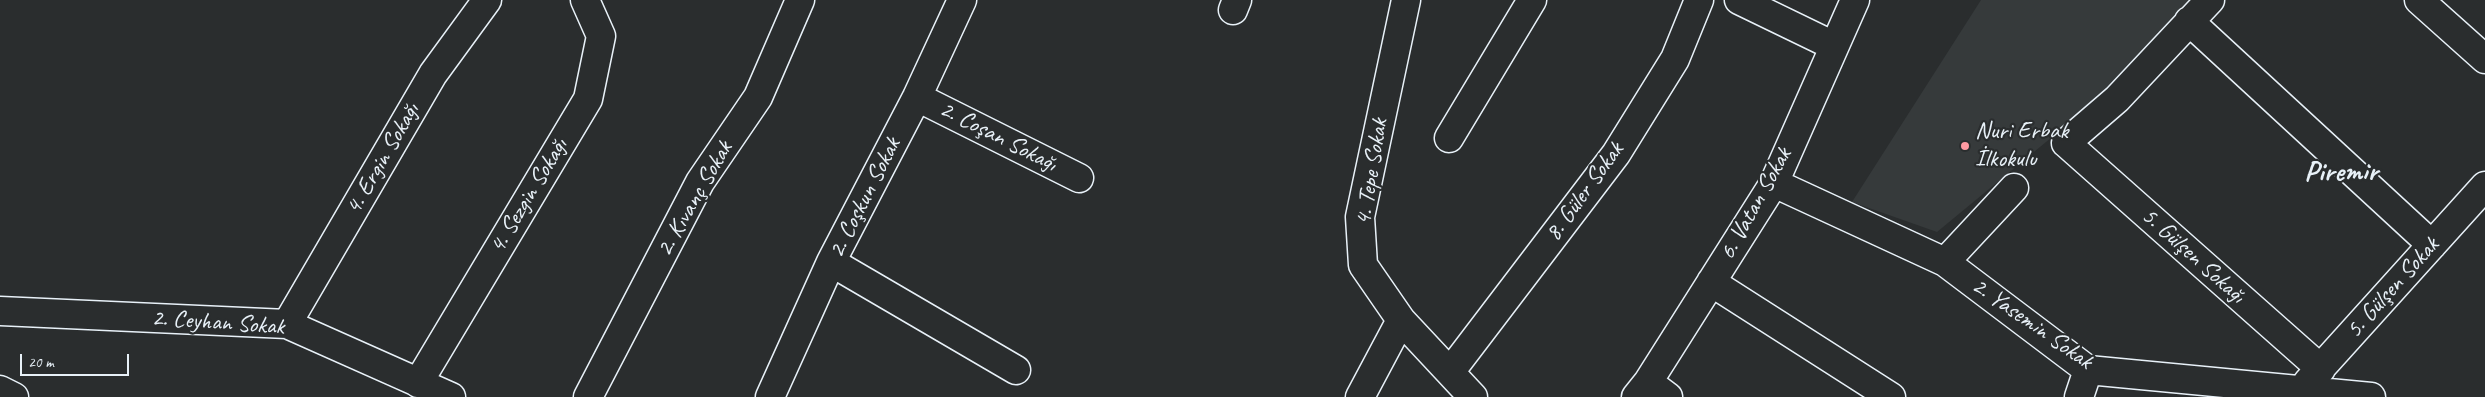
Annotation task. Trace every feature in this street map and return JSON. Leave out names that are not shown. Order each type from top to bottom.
[{"type":"street","name":"4. Ergin Sokağı","points":[[286,324],[433,74],[487,0]]},
{"type":"street","name":"4. Sezgin Sokağı","points":[[418,383],[588,98],[601,36],[585,0]]},
{"type":"street","name":"2. Coşkun Sokak","points":[[770,397],[831,262],[918,96],[962,0]]},
{"type":"street","name":"4. Tepe Sokak","points":[[1406,0],[1360,217],[1363,265],[1401,320],[1473,397]]},
{"type":"street","points":[[1449,138],[1532,0]]},
{"type":"street","name":"8. Güler Sokak","points":[[1450,372],[1616,154],[1675,59],[1699,0]]},
{"type":"street","points":[[1739,0],[1834,46]]},
{"type":"street","name":"6. Vatan Sokak","points":[[1651,392],[1712,282],[1774,183],[1855,0]]},
{"type":"street","points":[[2210,0],[2190,21],[2432,245]]},
{"type":"street","points":[[2419,0],[2485,59]]},
{"type":"street","name":"2. Kıvanç Sokak","points":[[588,397],[700,182],[758,97],[797,1]]},
{"type":"street","name":"5. Gülşen Sokağı","points":[[2190,21],[2117,99],[2066,143],[2321,369]]},
{"type":"street","name":"2. Coşan Sokağı","points":[[918,96],[1080,178]]},
{"type":"street","name":"2. Yasemin Sokak","points":[[1774,183],[1945,262],[2088,370],[2371,397]]},
{"type":"street","name":"5. Gülşen Sokak","points":[[2300,391],[2485,186]]},
{"type":"street","points":[[1945,262],[2014,188]]},
{"type":"street","points":[[831,262],[1016,370]]},
{"type":"street","points":[[1712,282],[1890,397]]},
{"type":"street","name":"2. Ceyhan Sokak","points":[[0,311],[286,324],[452,397]]},
{"type":"street","points":[[1360,397],[1401,320]]},
{"type":"street","points":[[2079,397],[2088,370]]},
{"type":"street","points":[[0,390],[14,397]]},
{"type":"shaded area","name":"Nuri Erbak İlkokulu","points":[[1981,0],[2190,0],[2109,90],[1937,232],[1852,202]]},
{"type":"place","name":"Nuri Erbak İlkokulu","points":[[1965,146]]},
{"type":"district","name":"Piremir","points":[[2341,172]]}]
